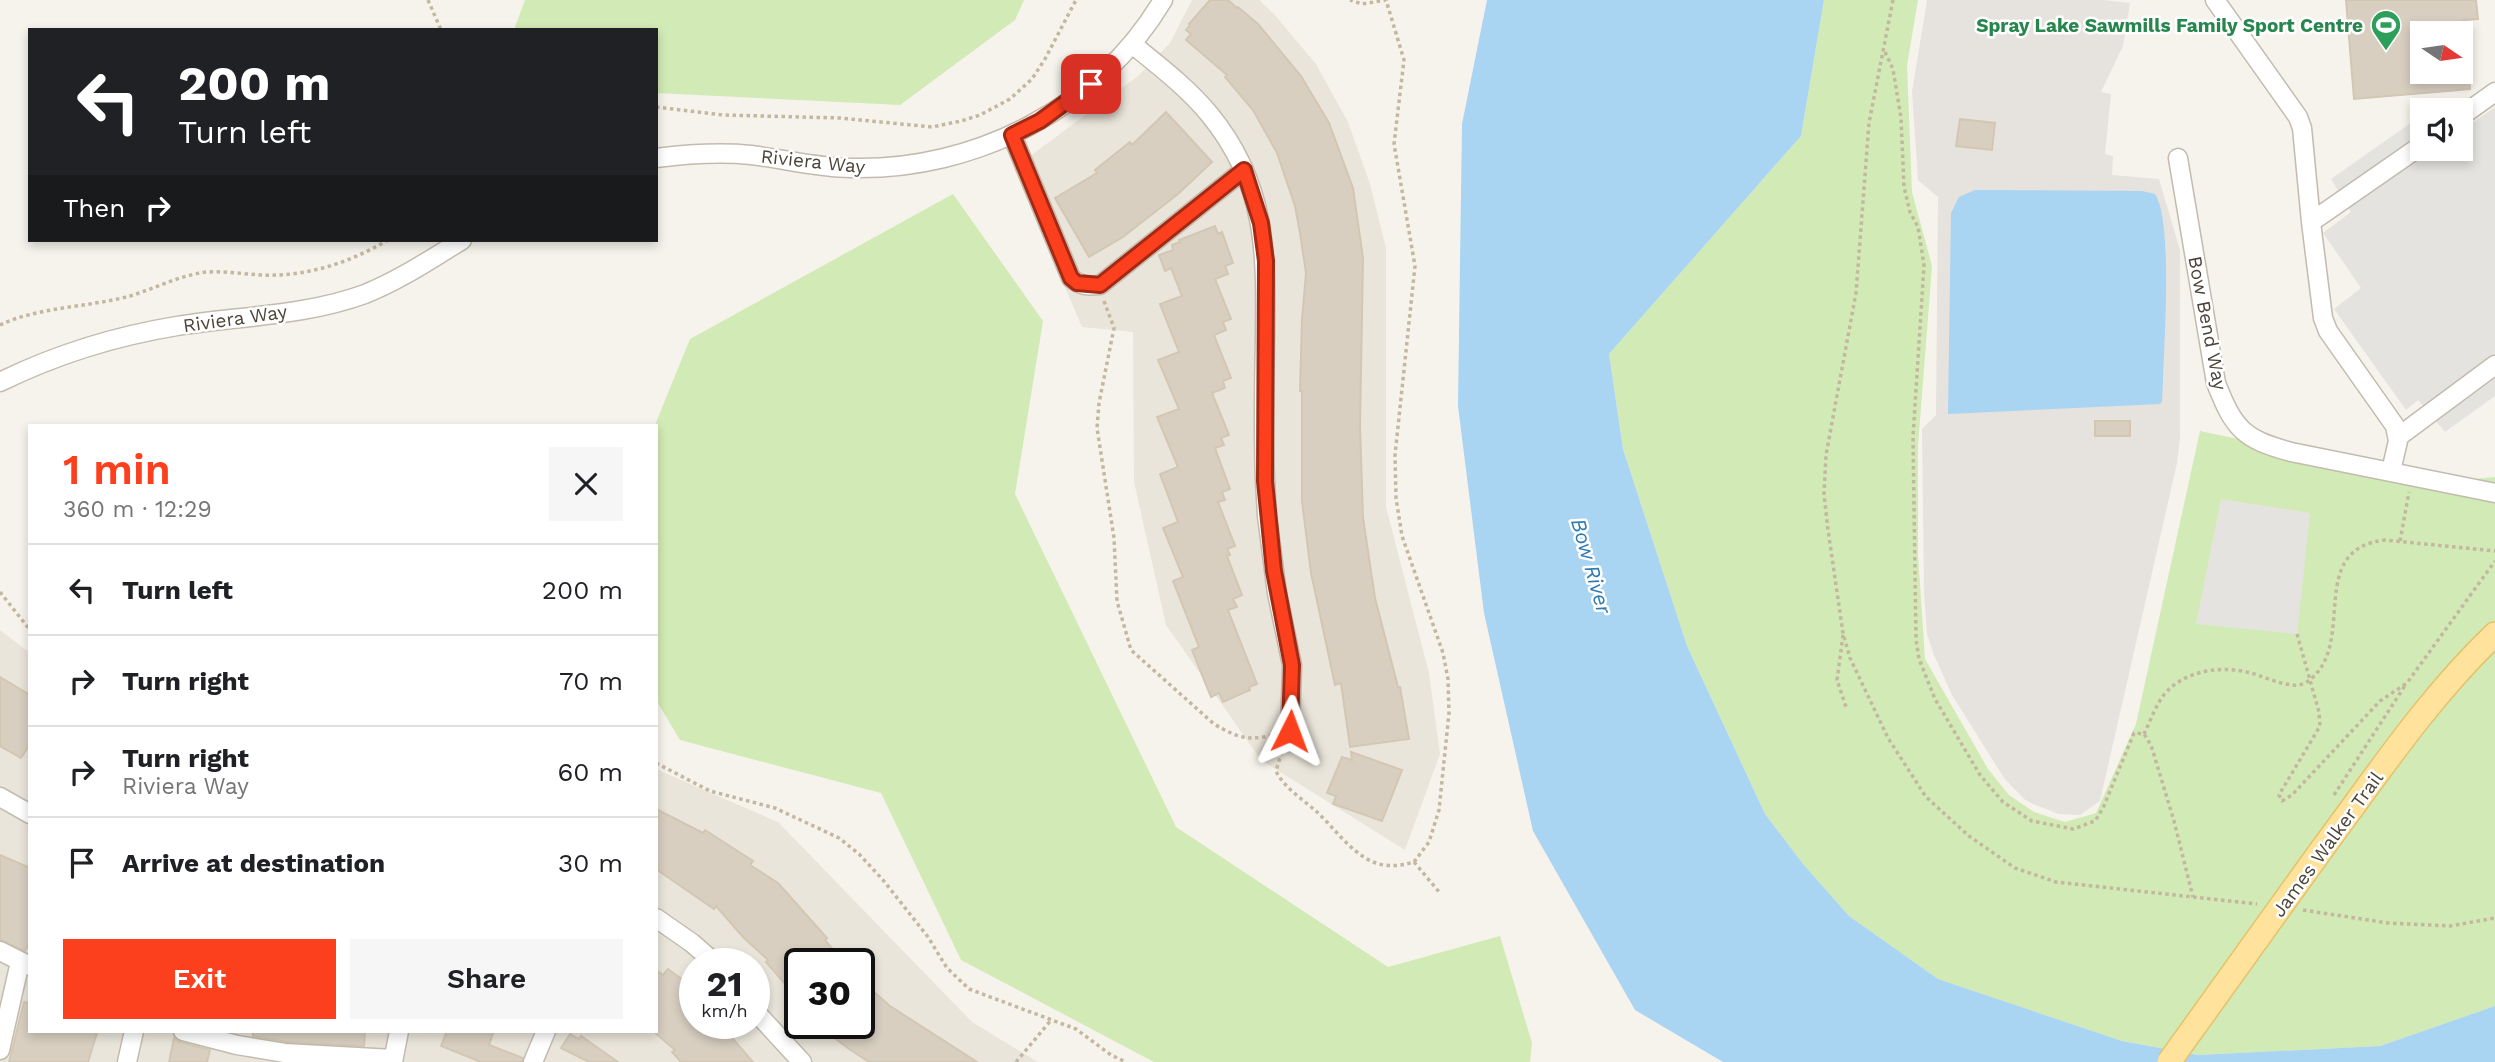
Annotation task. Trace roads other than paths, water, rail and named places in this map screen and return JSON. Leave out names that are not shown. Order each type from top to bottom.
[{"type":"main road","name":"James Walker Trail","points":[[2169,1062],[2424,711],[2495,634]]},
{"type":"street","name":"Riviera Way","points":[[658,158],[716,153],[752,155],[829,167],[889,167],[954,157],[1012,135],[1069,102],[1104,73],[1132,44],[1163,0]]},
{"type":"street","points":[[2215,0],[2298,117],[2302,128],[2323,318],[2328,331],[2390,417],[2398,437],[2391,471]]},
{"type":"street","points":[[1132,44],[1211,116],[1231,144],[1244,170],[1261,223],[1266,261],[1265,481],[1274,571],[1292,665],[1290,731]]},
{"type":"street","points":[[2473,108],[2495,92]]},
{"type":"street","points":[[1012,135],[1071,278],[1077,283],[1100,285],[1244,170]]},
{"type":"street","points":[[2311,222],[2410,153]]},
{"type":"street","name":"Bow Bend Way","points":[[2178,158],[2216,383],[2227,412],[2241,431],[2262,444],[2495,494]]},
{"type":"street","name":"Riviera Way","points":[[0,382],[65,355],[122,338],[177,326],[284,313],[363,294],[398,279],[459,242]]},
{"type":"street","points":[[2398,437],[2495,365]]},
{"type":"street","points":[[0,797],[28,813]]},
{"type":"street","points":[[658,919],[698,948]]},
{"type":"street","points":[[0,951],[25,964],[0,1050]]},
{"type":"street","points":[[770,1027],[802,1062]]},
{"type":"street","points":[[127,1062],[134,1033]]},
{"type":"street","points":[[189,1033],[257,1055],[285,1053],[393,1061],[399,1033]]},
{"type":"street","points":[[533,1062],[545,1033]]},
{"type":"water","name":"Bow River","points":[[1487,0],[1824,0],[1801,136],[1609,354],[1623,449],[1687,646],[1765,814],[1803,864],[1849,916],[1938,979],[2122,1041],[2198,1055],[2380,1046],[2495,1006],[2495,1062],[1723,1062],[1635,1010],[1533,831],[1484,613],[1458,406],[1462,124]]},
{"type":"water","points":[[1975,190],[2142,191],[2155,194],[2161,208],[2166,255],[2165,339],[2160,404],[1948,414],[1951,213],[1959,197]]},
{"type":"place","name":"Spray Lake Sawmills Family Sport Centre","points":[[2386,52]]}]
